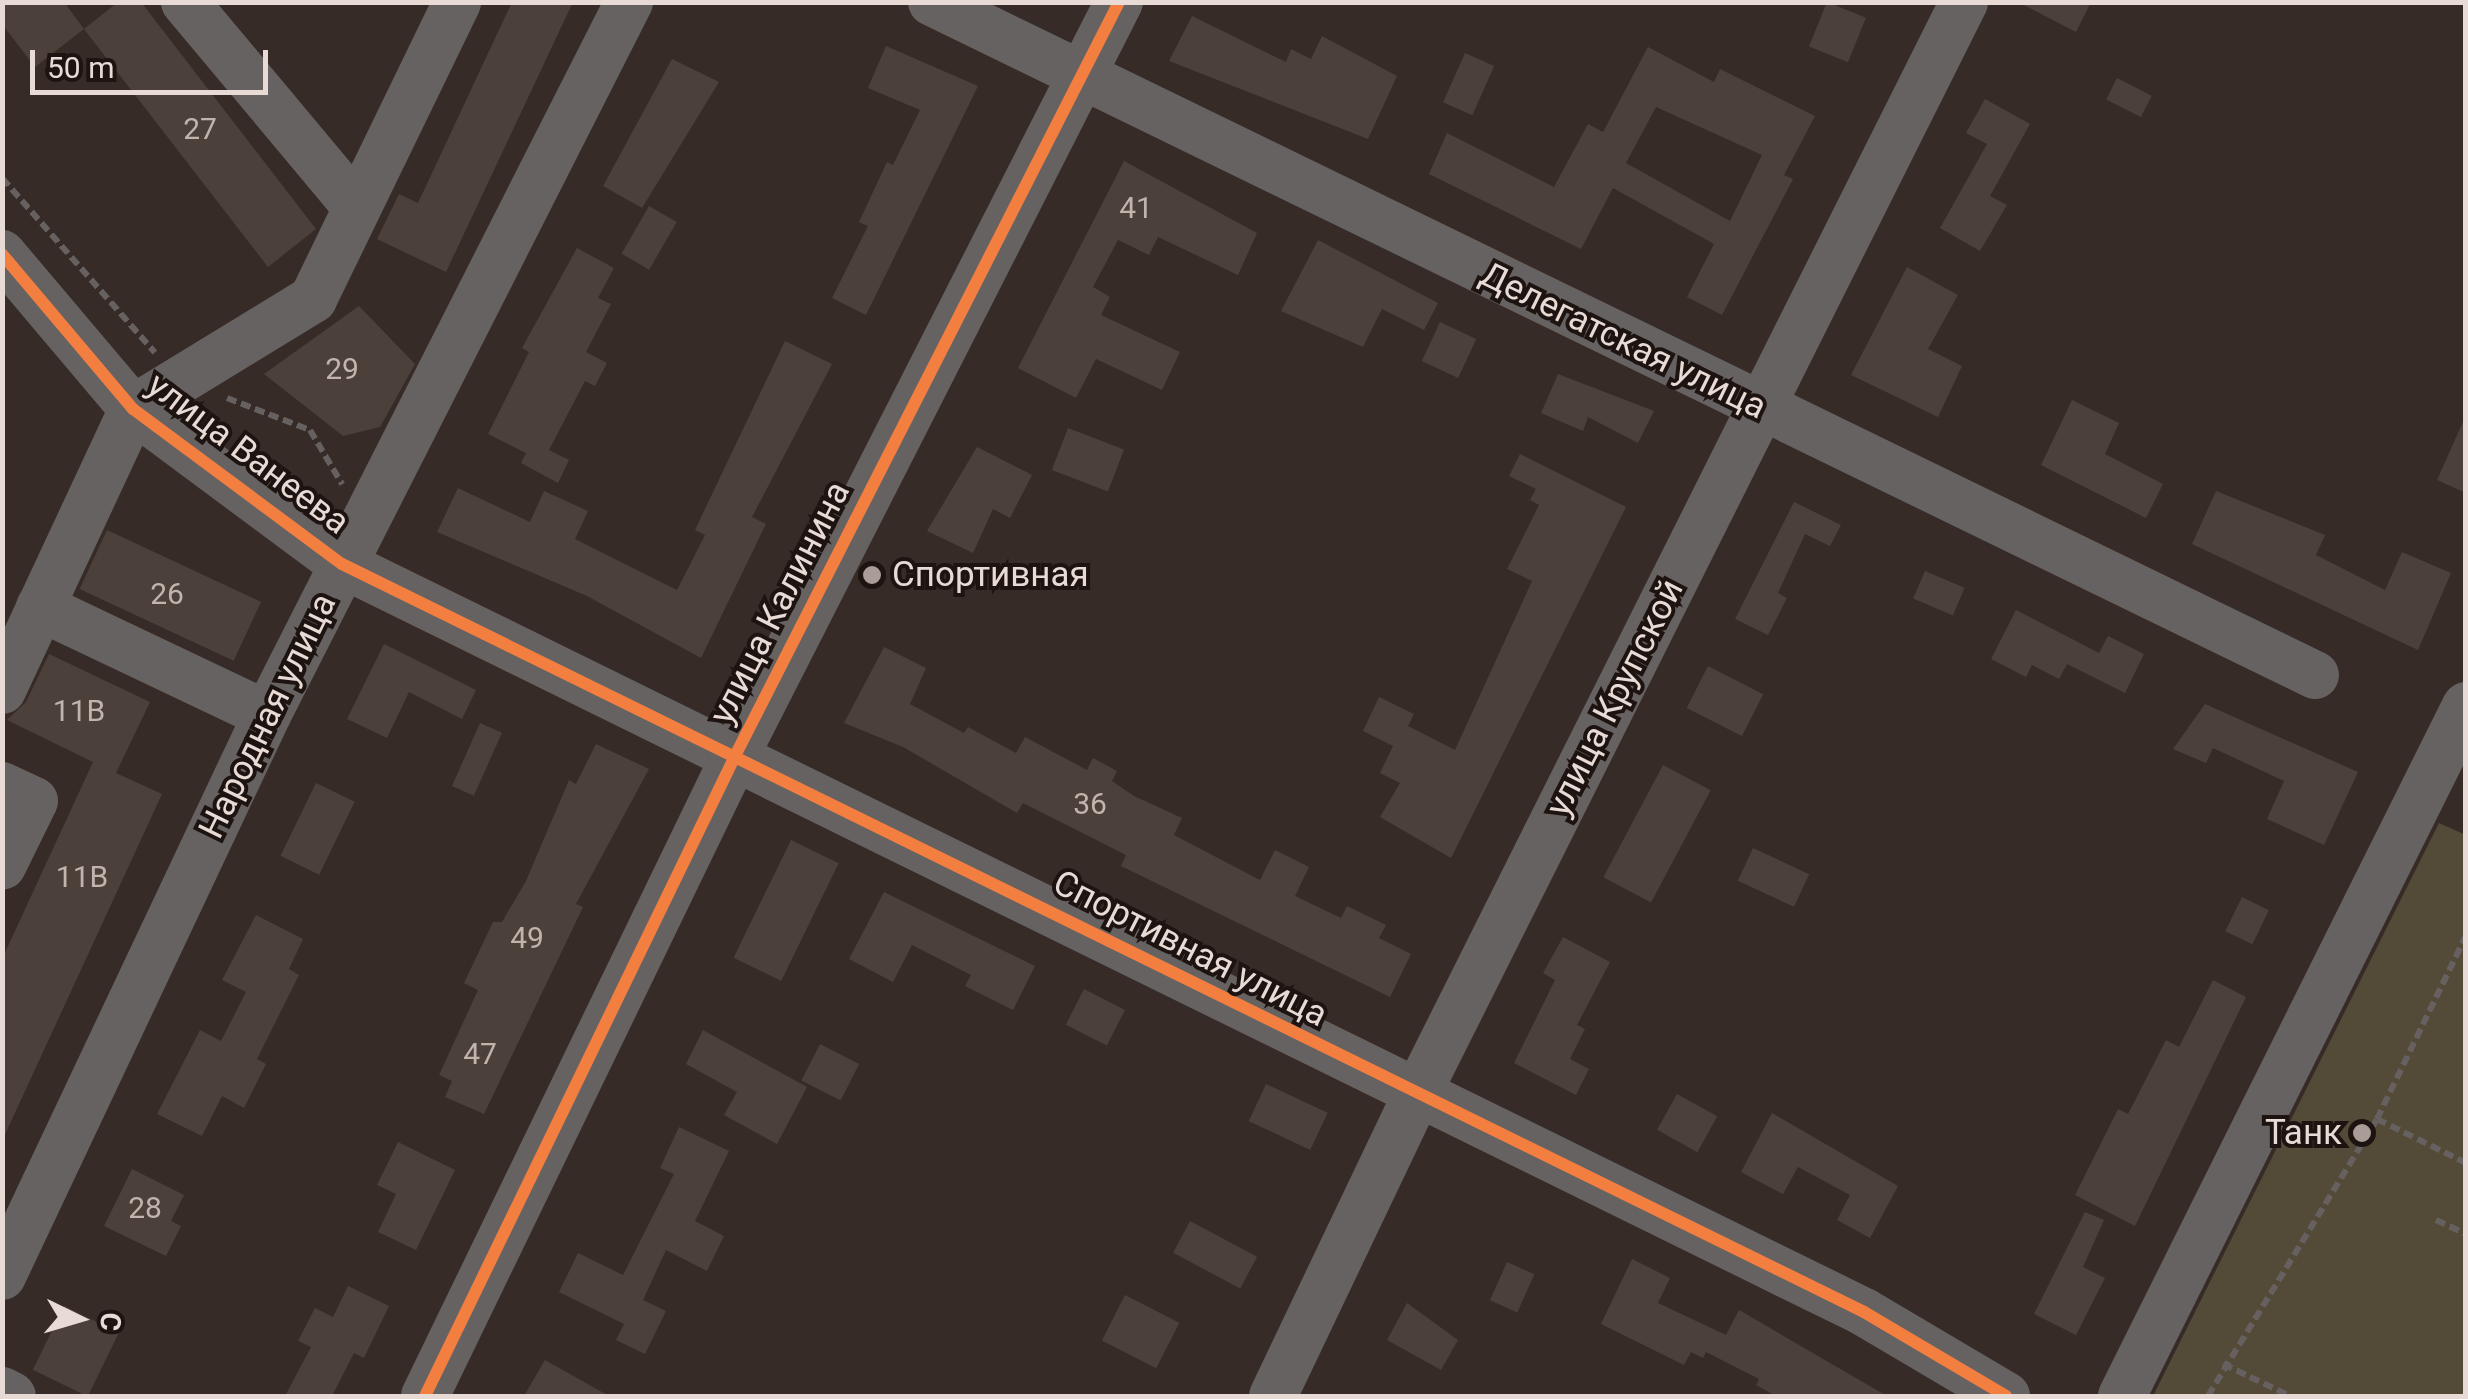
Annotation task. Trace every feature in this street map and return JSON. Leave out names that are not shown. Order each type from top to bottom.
[{"type":"street","points":[[185,2],[357,208]]},
{"type":"street","points":[[2,690],[132,409],[313,299],[457,2]]},
{"type":"street","name":"Народная улица","points":[[2,1276],[267,715],[629,2]]},
{"type":"street","name":"Делегатская улица","points":[[932,2],[1760,409],[2315,676]]},
{"type":"street","name":"улица Калинина","points":[[424,1396],[736,754],[1085,76],[1119,2]]},
{"type":"street","name":"улица Крупской","points":[[1273,1396],[1416,1096],[1964,2]]},
{"type":"street","name":"улица Ванеева","points":[[11,279],[132,409],[342,564]]},
{"type":"street","name":"Спортивная улица","points":[[342,564],[736,754],[1416,1096],[1864,1312],[2006,1396]]},
{"type":"street","points":[[40,607],[267,715]]},
{"type":"street","points":[[2122,1396],[2466,706]]},
{"type":"street","points":[[2,786],[34,801],[2,866]]},
{"type":"street","points":[[2,1391],[12,1396]]},
{"type":"path","points":[[2208,1396],[2222,1364],[2377,1119],[2466,936]]},
{"type":"path","points":[[2377,1119],[2466,1163]]},
{"type":"path","points":[[2436,1220],[2466,1234]]},
{"type":"path","points":[[2222,1364],[2290,1396]]},
{"type":"shaded area","points":[[2439,823],[2466,835],[2465,1396],[2153,1396]]},
{"type":"building","points":[[2,2],[64,2],[84,29],[35,67],[2,24]]},
{"type":"building","points":[[118,2],[141,2],[316,229],[268,267],[84,29]]},
{"type":"building","points":[[512,2],[573,2],[446,272],[377,239],[399,194],[418,203]]},
{"type":"building","points":[[1827,2],[1866,18],[1848,62],[1809,47]]},
{"type":"building","points":[[2018,2],[2091,2],[2076,32]]},
{"type":"building","points":[[1192,16],[1286,62],[1291,49],[1311,59],[1322,36],[1397,76],[1368,139],[1169,61]]},
{"type":"building","points":[[886,46],[978,86],[866,315],[832,298],[868,226],[859,222],[887,162],[893,165],[920,110],[868,88]]},
{"type":"building","points":[[1648,47],[1714,82],[1720,69],[1815,116],[1784,175],[1793,179],[1722,315],[1687,297],[1714,244],[1613,188],[1581,249],[1429,174],[1447,133],[1554,187],[1588,124],[1603,132]],"holes":[[[1656,107],[1762,155],[1730,221],[1626,163]]]},
{"type":"building","points":[[1465,53],[1494,66],[1472,115],[1443,102]]},
{"type":"building","points":[[672,59],[719,82],[642,208],[603,186]]},
{"type":"building","points":[[2117,78],[2152,96],[2141,117],[2106,99]]},
{"type":"building","points":[[1985,99],[2030,124],[1990,196],[2007,205],[1980,251],[1940,228],[1987,144],[1966,133]]},
{"type":"building","points":[[1124,161],[1257,233],[1238,275],[1158,237],[1149,255],[1118,240],[1093,287],[1110,297],[1101,315],[1180,352],[1162,390],[1096,359],[1076,398],[1018,368]]},
{"type":"building","points":[[649,206],[677,222],[649,270],[622,254]]},
{"type":"building","points":[[1318,240],[1438,303],[1424,330],[1382,309],[1363,347],[1281,311]]},
{"type":"building","points":[[577,248],[614,268],[598,298],[611,304],[586,352],[607,363],[595,386],[585,381],[549,450],[569,460],[558,483],[521,463],[526,453],[488,434],[529,352],[522,348]]},
{"type":"building","points":[[1907,267],[1958,295],[1928,349],[1962,366],[1938,417],[1851,375]]},
{"type":"building","points":[[359,306],[415,364],[380,427],[343,436],[264,374]]},
{"type":"building","points":[[1440,322],[1476,339],[1458,378],[1422,361]]},
{"type":"building","points":[[785,341],[832,364],[752,517],[766,524],[701,658],[587,596],[437,532],[458,488],[530,522],[544,491],[588,511],[575,539],[677,590],[705,535],[695,530]]},
{"type":"building","points":[[1558,374],[1654,411],[1638,443],[1588,417],[1583,431],[1541,413]]},
{"type":"building","points":[[2072,400],[2119,423],[2105,454],[2163,484],[2146,518],[2041,465]]},
{"type":"building","points":[[2466,415],[2466,493],[2437,480]]},
{"type":"building","points":[[1068,428],[1124,450],[1108,492],[1052,470]]},
{"type":"building","points":[[977,447],[1032,475],[1010,518],[993,509],[973,553],[927,531]]},
{"type":"building","points":[[1520,454],[1626,507],[1451,858],[1380,817],[1400,783],[1380,773],[1393,746],[1363,731],[1379,697],[1414,714],[1408,726],[1455,750],[1532,581],[1507,569],[1539,505],[1530,500],[1536,489],[1509,476]]},
{"type":"building","points":[[2216,491],[2325,535],[2316,555],[2385,590],[2402,552],[2451,573],[2418,650],[2192,544]]},
{"type":"building","points":[[1794,502],[1841,525],[1830,546],[1805,534],[1778,593],[1787,598],[1768,635],[1735,619]]},
{"type":"building","points":[[107,530],[261,602],[234,661],[80,589]]},
{"type":"building","points":[[1925,571],[1965,588],[1953,615],[1913,599]]},
{"type":"building","points":[[2016,610],[2099,653],[2108,636],[2144,654],[2125,693],[2067,664],[2059,679],[2032,665],[2026,677],[1991,659]]},
{"type":"building","points":[[384,644],[476,690],[462,719],[409,692],[387,738],[347,719]]},
{"type":"building","points":[[884,647],[926,668],[910,704],[964,733],[968,727],[1016,753],[1025,737],[1087,770],[1093,758],[1117,771],[1112,781],[1134,796],[1182,818],[1174,835],[1260,880],[1275,850],[1309,867],[1295,896],[1341,918],[1347,906],[1386,925],[1379,938],[1411,954],[1390,997],[1121,866],[1126,855],[1023,803],[1017,813],[903,747],[844,723]]},
{"type":"building","points":[[49,654],[150,702],[116,773],[162,794],[2,1141],[2,959],[93,762],[7,720],[26,702]]},
{"type":"building","points":[[1708,666],[1763,694],[1742,736],[1687,708]]},
{"type":"building","points":[[2205,704],[2358,772],[2324,845],[2267,819],[2284,781],[2213,748],[2206,763],[2173,749]]},
{"type":"building","points":[[480,723],[502,733],[474,796],[452,786]]},
{"type":"building","points":[[596,744],[649,769],[576,904],[583,907],[484,1114],[445,1097],[452,1081],[439,1075],[478,990],[464,983],[493,922],[502,922],[526,881],[569,780],[576,784]]},
{"type":"building","points":[[1663,765],[1711,790],[1651,902],[1603,877]]},
{"type":"building","points":[[316,783],[355,802],[319,875],[280,856]]},
{"type":"building","points":[[791,840],[839,863],[781,981],[734,958]]},
{"type":"building","points":[[1753,848],[1809,874],[1794,907],[1738,881]]},
{"type":"building","points":[[884,892],[1035,966],[1013,1010],[965,986],[971,975],[912,945],[893,982],[849,959]]},
{"type":"building","points":[[2242,897],[2269,910],[2252,944],[2225,931]]},
{"type":"building","points":[[256,915],[303,939],[289,969],[299,975],[257,1059],[266,1064],[244,1108],[222,1096],[202,1136],[157,1114],[200,1030],[221,1041],[246,992],[222,980]]},
{"type":"building","points":[[1563,937],[1610,962],[1577,1025],[1585,1029],[1570,1059],[1589,1069],[1576,1095],[1514,1063],[1555,980],[1543,973]]},
{"type":"building","points":[[2213,980],[2246,997],[2135,1226],[2075,1195],[2118,1109],[2128,1114],[2166,1040],[2179,1047]]},
{"type":"building","points":[[1084,989],[1125,1010],[1107,1046],[1066,1025]]},
{"type":"building","points":[[703,1030],[807,1087],[777,1144],[724,1115],[737,1092],[686,1064]]},
{"type":"building","points":[[820,1044],[859,1064],[841,1101],[801,1081]]},
{"type":"building","points":[[1266,1084],[1328,1113],[1310,1150],[1249,1121]]},
{"type":"building","points":[[1677,1094],[1717,1116],[1697,1152],[1657,1130]]},
{"type":"building","points":[[1772,1113],[1898,1186],[1870,1238],[1837,1220],[1850,1195],[1798,1167],[1783,1194],[1741,1172]]},
{"type":"building","points":[[679,1127],[729,1151],[695,1221],[724,1236],[707,1271],[666,1250],[643,1300],[666,1311],[645,1354],[616,1340],[624,1324],[559,1292],[578,1253],[623,1275],[674,1174],[660,1168]]},
{"type":"building","points":[[398,1142],[455,1170],[416,1250],[378,1232],[396,1194],[377,1185]]},
{"type":"building","points":[[132,1169],[184,1195],[171,1221],[181,1226],[166,1256],[104,1226]]},
{"type":"building","points":[[2085,1212],[2104,1220],[2083,1267],[2105,1278],[2076,1335],[2034,1314]]},
{"type":"building","points":[[1190,1221],[1257,1257],[1240,1288],[1173,1253]]},
{"type":"building","points":[[1632,1259],[1670,1278],[1658,1303],[1726,1335],[1739,1310],[1887,1396],[1776,1396],[1756,1385],[1759,1379],[1706,1352],[1703,1358],[1691,1352],[1684,1365],[1601,1324]]},
{"type":"building","points":[[1507,1262],[1534,1274],[1517,1313],[1490,1300]]},
{"type":"building","points":[[348,1286],[389,1306],[364,1358],[354,1353],[332,1396],[285,1396],[311,1347],[298,1341],[315,1308],[333,1317]]},
{"type":"building","points":[[1125,1295],[1179,1323],[1156,1368],[1102,1340]]},
{"type":"building","points":[[1407,1303],[1458,1340],[1441,1370],[1387,1340]]},
{"type":"building","points":[[64,1306],[119,1333],[88,1396],[33,1370]]},
{"type":"building","points":[[545,1360],[609,1396],[524,1396]]},
{"type":"cycle path","points":[[425,1396],[736,754],[1119,2]]},
{"type":"cycle path","points":[[2,254],[133,409],[342,564],[1864,1312],[2006,1396]]},
{"type":"place","name":"Спортивная","points":[[872,575]]},
{"type":"place","name":"Танк","points":[[2362,1133]]}]
